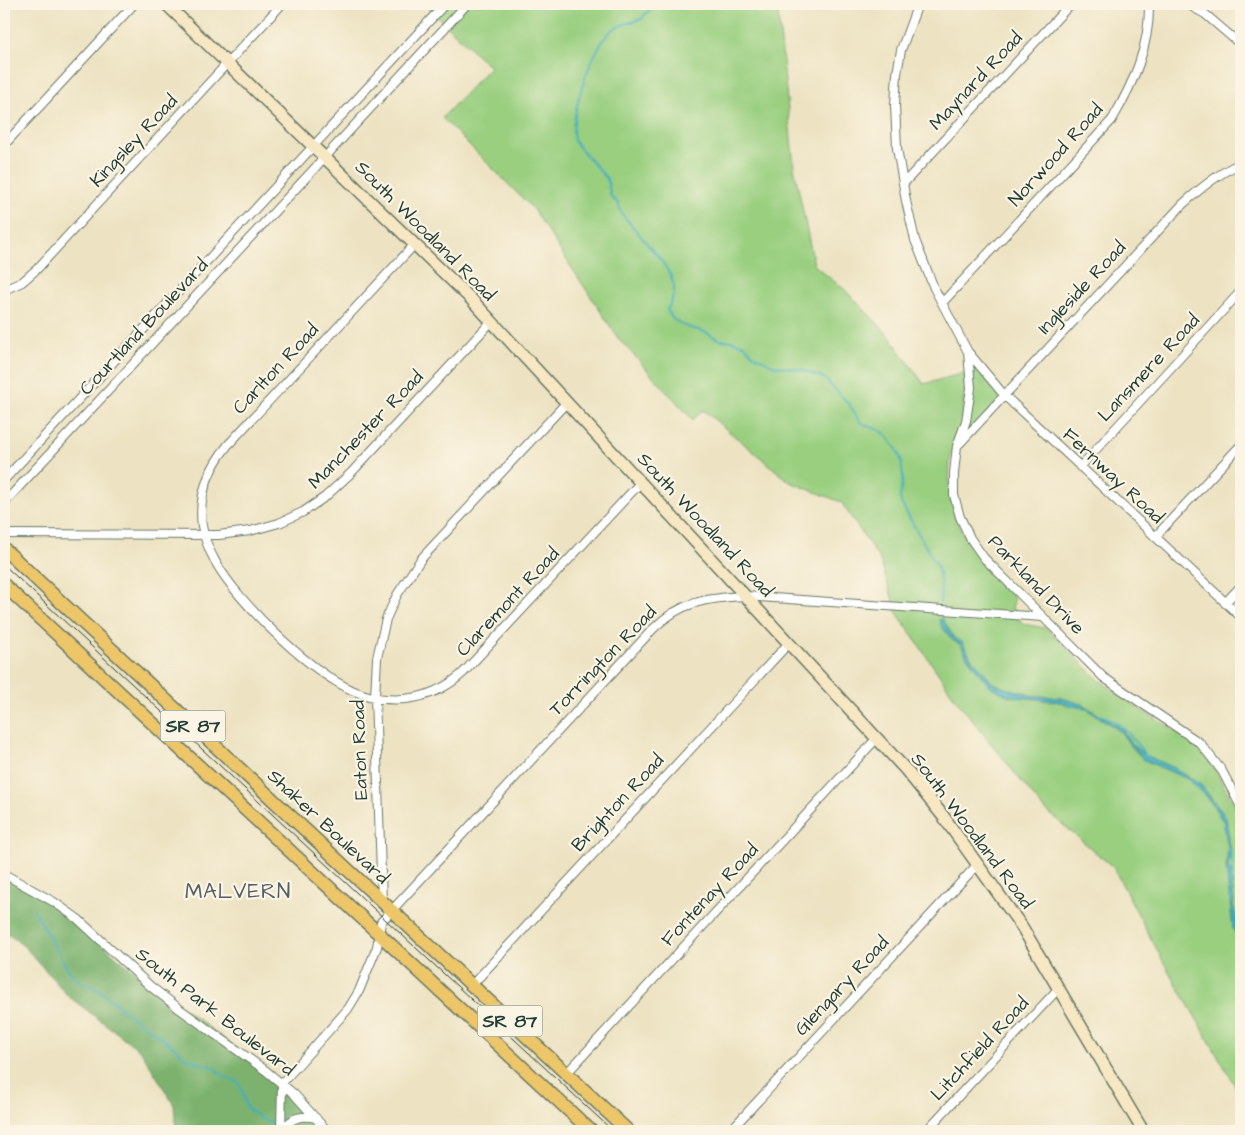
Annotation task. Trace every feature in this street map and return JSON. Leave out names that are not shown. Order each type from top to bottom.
[{"type":"main road","name":"Shaker Boulevard","points":[[4,549],[386,911],[471,986],[628,1131]]},
{"type":"main road","name":"SR 87","points":[[4,585],[591,1131]]},
{"type":"street","points":[[4,145],[134,4]]},
{"type":"street","name":"South Woodland Road","points":[[166,4],[415,244],[492,321],[878,738],[943,816],[1022,927],[1144,1131]]},
{"type":"street","name":"Kingsley Road","points":[[4,290],[22,282],[37,269],[282,4]]},
{"type":"street","name":"Courtland Boulevard","points":[[4,480],[445,4]]},
{"type":"street","name":"Courtland Boulevard","points":[[5,498],[467,4]]},
{"type":"street","name":"Parkland Drive","points":[[918,4],[901,50],[897,74],[897,148],[915,240],[942,303],[968,352],[971,388],[966,422],[957,446],[954,473],[954,495],[960,518],[970,538],[984,558],[1103,677],[1200,743],[1222,771],[1241,807]]},
{"type":"street","name":"Maynard Road","points":[[904,183],[1066,9],[1074,4]]},
{"type":"street","name":"Norwood Road","points":[[942,303],[1112,120],[1137,72],[1149,21],[1149,4]]},
{"type":"street","points":[[1187,4],[1205,14],[1241,45]]},
{"type":"street","points":[[432,19],[443,30]]},
{"type":"street","name":"Ingleside Road","points":[[957,446],[1183,204],[1199,189],[1241,163]]},
{"type":"street","points":[[296,164],[308,175]]},
{"type":"street","name":"Carlton Road","points":[[375,697],[354,691],[330,677],[272,630],[248,605],[221,571],[210,553],[204,536],[202,516],[205,484],[212,467],[222,452],[415,244]]},
{"type":"street","name":"Lansmere Road","points":[[1080,467],[1241,291]]},
{"type":"street","points":[[162,309],[173,320]]},
{"type":"street","name":"Manchester Road","points":[[4,534],[204,536],[233,534],[265,527],[292,518],[314,505],[351,473],[492,321]]},
{"type":"street","name":"Fernway Road","points":[[968,352],[1004,395],[1241,617]]},
{"type":"street","name":"Eaton Road","points":[[282,1083],[348,1009],[359,991],[377,947],[380,924],[386,911],[375,697],[377,658],[382,631],[391,607],[404,582],[431,547],[566,402]]},
{"type":"street","points":[[1155,537],[1241,445]]},
{"type":"street","name":"Claremont Road","points":[[375,697],[405,698],[426,696],[456,680],[642,482]]},
{"type":"street","points":[[1225,602],[1241,586]]},
{"type":"street","name":"Torrington Road","points":[[386,911],[660,623],[674,612],[702,600],[745,596],[1043,617]]},
{"type":"street","name":"Brighton Road","points":[[471,986],[789,643]]},
{"type":"street","name":"Fontenay Road","points":[[566,1074],[878,738]]},
{"type":"street","name":"Glengary Road","points":[[730,1131],[978,864]]},
{"type":"street","name":"South Park Boulevard","points":[[4,874],[54,902],[78,919],[150,986],[282,1083],[304,1103],[327,1131]]},
{"type":"street","name":"Litchfield Road","points":[[926,1131],[1058,989]]},
{"type":"street","points":[[282,1083],[282,1131]]},
{"type":"street","points":[[282,1131],[289,1121],[295,1118],[317,1118]]},
{"type":"green space","points":[[424,4],[777,4],[794,167],[814,265],[845,290],[887,333],[924,384],[964,373],[966,389],[960,424],[950,459],[949,483],[955,517],[970,546],[1012,593],[1014,601],[1012,608],[1023,624],[1046,628],[1098,679],[1129,702],[1194,743],[1208,757],[1241,817],[1240,1094],[1164,963],[1113,867],[1042,807],[957,701],[897,613],[880,560],[841,502],[790,482],[703,410],[693,420],[618,338],[533,209],[442,118],[490,67]]},
{"type":"green space","points":[[968,352],[1004,395],[957,446],[971,388]]},
{"type":"green space","points":[[4,874],[54,902],[119,959],[265,1070],[327,1131],[176,1131],[174,1105],[141,1051],[68,996],[25,947],[4,931]]},
{"type":"water","points":[[942,618],[954,638],[962,642],[972,659],[991,682],[1029,695],[1061,698],[1082,704],[1122,729],[1131,743],[1145,755],[1175,768],[1201,785],[1226,817],[1231,852],[1228,866],[1231,871],[1233,905],[1241,934],[1241,943],[1233,929],[1226,868],[1228,847],[1223,821],[1208,798],[1187,779],[1144,760],[1120,731],[1085,708],[1060,702],[1009,696],[993,688],[967,657],[961,645],[952,640],[942,627],[939,620]]},
{"type":"waterway","points":[[662,4],[648,12],[641,19],[615,28],[604,39],[584,82],[575,115],[574,141],[607,179],[611,197],[618,203],[622,214],[660,259],[670,274],[674,291],[667,310],[673,319],[684,326],[705,332],[720,340],[733,341],[744,345],[754,355],[772,365],[803,370],[824,378],[849,404],[861,423],[885,434],[896,448],[901,459],[903,477],[901,503],[938,568],[941,587],[940,603]]},
{"type":"waterway","points":[[1099,715],[1121,726],[1147,757]]},
{"type":"waterway","points":[[1229,844],[1233,869],[1231,884]]},
{"type":"waterway","points":[[34,910],[67,968],[75,978],[84,984],[97,988],[186,1058],[212,1067],[229,1079],[238,1082],[246,1107],[261,1119],[273,1122]]},
{"type":"tram line","points":[[4,565],[613,1131]]},
{"type":"district","name":"MALVERN","points":[[238,891]]}]
